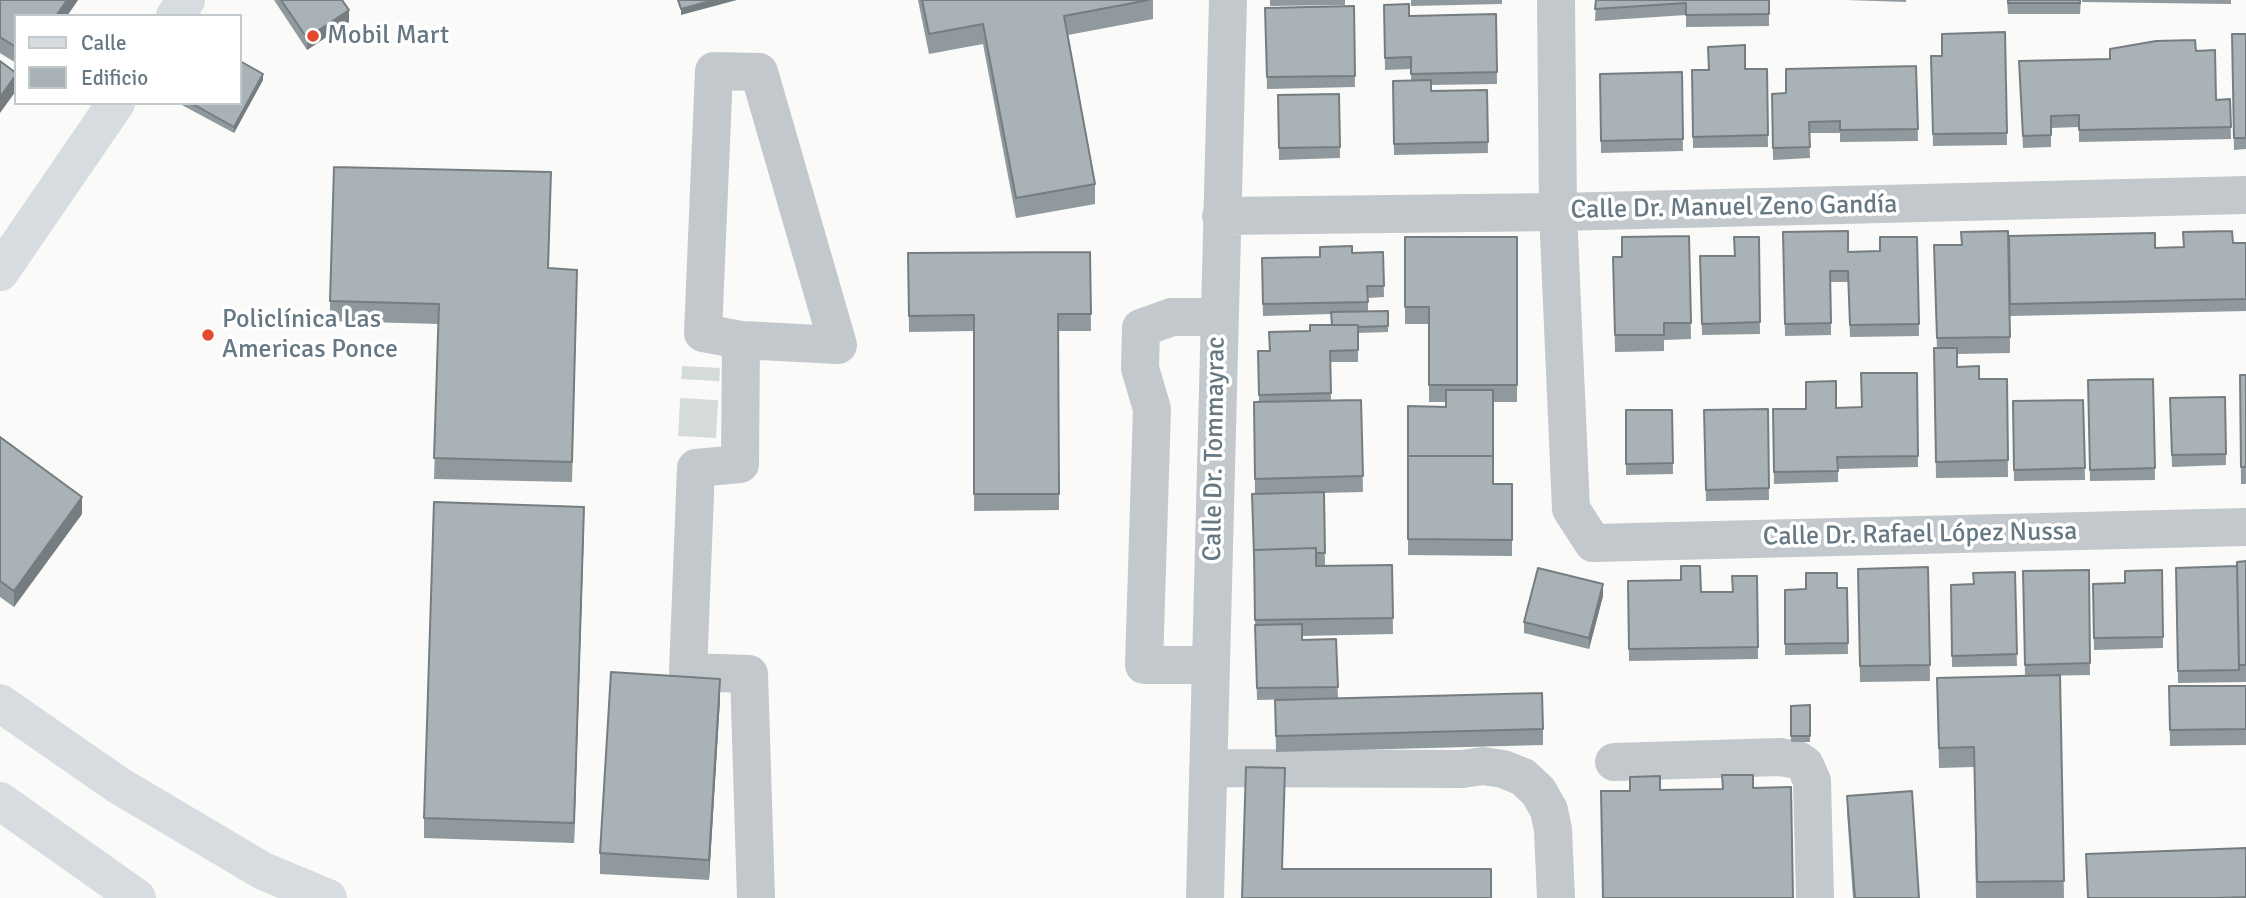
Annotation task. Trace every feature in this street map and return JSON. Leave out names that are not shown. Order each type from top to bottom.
[{"type":"main road","points":[[0,272],[115,105]]},
{"type":"main road","points":[[0,703],[118,785],[263,871],[328,898]]},
{"type":"main road","points":[[0,801],[101,886],[137,898]]},
{"type":"street","name":"Calle Dr. Tommayrac","points":[[1205,898],[1228,0]]},
{"type":"street","points":[[1556,0],[1558,212]]},
{"type":"street","points":[[714,71],[759,72],[838,345],[741,340],[702,350],[714,71]]},
{"type":"street","name":"Calle Dr. Manuel Zeno Gandía","points":[[1221,216],[1558,212],[2246,195]]},
{"type":"street","name":"Calle Dr. Rafael López Nussa","points":[[1558,212],[1572,509],[1593,543],[2246,527]]},
{"type":"street","points":[[1210,666],[1144,666],[1153,409],[1140,369],[1141,328],[1172,317],[1219,317]]},
{"type":"street","points":[[741,340],[740,464],[696,453],[688,672],[749,674],[756,898]]},
{"type":"street","points":[[1614,762],[1780,757],[1798,760],[1810,773],[1812,781],[1815,898]]},
{"type":"street","points":[[1208,768],[1462,769],[1483,766],[1503,769],[1523,777],[1538,791],[1549,810],[1553,830],[1556,898]]},
{"type":"building","points":[[0,0],[67,0],[57,14],[14,14],[14,46],[0,37]]},
{"type":"building","name":"Mobil Mart","points":[[281,0],[342,0],[349,10],[307,38]]},
{"type":"building","points":[[678,0],[714,0],[681,9]]},
{"type":"building","points":[[922,0],[1149,0],[1064,16],[1095,184],[1016,198],[983,24],[929,34]]},
{"type":"building","points":[[1596,0],[1769,0],[1769,14],[1686,15],[1686,3],[1595,9]]},
{"type":"building","points":[[2008,0],[2080,0],[2080,3],[2008,3]]},
{"type":"building","points":[[1409,4],[1409,16],[1496,14],[1497,72],[1411,74],[1411,57],[1385,58],[1384,5]]},
{"type":"building","points":[[1354,6],[1355,76],[1267,77],[1265,8]]},
{"type":"building","points":[[2005,32],[2007,133],[1933,134],[1931,56],[1942,56],[1942,34]]},
{"type":"building","points":[[2232,34],[2246,34],[2246,138],[2234,138]]},
{"type":"building","points":[[2195,40],[2196,51],[2215,50],[2216,100],[2230,99],[2231,127],[2079,130],[2079,115],[2051,116],[2051,135],[2023,136],[2019,61],[2110,59],[2110,49],[2156,41]]},
{"type":"building","points":[[1745,45],[1745,69],[1767,69],[1768,135],[1693,137],[1692,70],[1709,70],[1708,47]]},
{"type":"building","points":[[0,61],[14,72],[14,78],[0,97]]},
{"type":"building","points":[[242,62],[263,74],[234,127],[195,105],[242,105]]},
{"type":"building","points":[[1916,66],[1918,129],[1840,130],[1840,121],[1809,122],[1810,147],[1773,148],[1772,94],[1786,93],[1786,69]]},
{"type":"building","points":[[1682,72],[1683,139],[1601,141],[1600,74]]},
{"type":"building","points":[[1431,80],[1431,91],[1487,90],[1488,142],[1394,144],[1393,81]]},
{"type":"building","points":[[1339,94],[1340,147],[1279,148],[1278,95]]},
{"type":"building","points":[[334,167],[551,172],[548,268],[577,270],[572,462],[434,458],[439,304],[330,301]]},
{"type":"building","points":[[1848,231],[1848,252],[1880,251],[1880,237],[1917,237],[1919,324],[1850,325],[1848,271],[1830,271],[1831,323],[1785,324],[1783,232]]},
{"type":"building","points":[[2008,231],[2010,337],[1937,338],[1934,245],[1962,245],[1961,232]]},
{"type":"building","points":[[2232,231],[2233,243],[2246,243],[2246,299],[2010,304],[2009,236],[2155,233],[2155,248],[2184,247],[2183,232]]},
{"type":"building","points":[[1689,236],[1691,323],[1664,323],[1664,335],[1615,335],[1613,257],[1622,257],[1622,237]]},
{"type":"building","points":[[1405,237],[1517,237],[1517,385],[1429,385],[1429,307],[1405,307]]},
{"type":"building","points":[[1734,237],[1759,237],[1760,322],[1702,324],[1700,256],[1735,256]]},
{"type":"building","points":[[1352,246],[1352,253],[1383,252],[1384,286],[1367,286],[1368,302],[1263,304],[1262,258],[1320,257],[1320,247]]},
{"type":"building","points":[[1090,252],[1091,314],[1058,314],[1059,494],[974,494],[974,315],[909,316],[908,253]]},
{"type":"building","points":[[1388,311],[1388,326],[1332,325],[1331,312]]},
{"type":"building","points":[[1310,325],[1358,325],[1358,350],[1330,351],[1331,393],[1259,395],[1258,351],[1270,351],[1269,332],[1310,331]]},
{"type":"building","points":[[1934,348],[1957,348],[1957,367],[1979,366],[1979,379],[2007,379],[2008,460],[1936,462]]},
{"type":"building","points":[[1861,373],[1917,373],[1918,456],[1837,457],[1838,471],[1774,472],[1773,409],[1806,409],[1806,382],[1836,381],[1836,408],[1862,407]]},
{"type":"building","points":[[2240,375],[2246,375],[2246,467],[2241,467]]},
{"type":"building","points":[[2153,379],[2155,468],[2090,470],[2088,380]]},
{"type":"building","points":[[1446,390],[1493,390],[1493,456],[1408,456],[1408,406],[1446,407]]},
{"type":"building","points":[[2225,397],[2226,454],[2172,455],[2170,398]]},
{"type":"building","points":[[1361,400],[1363,476],[1255,479],[1254,402]]},
{"type":"building","points":[[2083,400],[2085,468],[2014,470],[2013,401]]},
{"type":"building","points":[[1768,409],[1769,488],[1706,490],[1704,410]]},
{"type":"building","points":[[1626,410],[1672,410],[1673,463],[1626,464]]},
{"type":"building","points":[[0,437],[82,497],[14,591],[0,581]]},
{"type":"building","points":[[1408,456],[1493,456],[1493,484],[1512,484],[1512,540],[1408,539]]},
{"type":"building","points":[[1324,492],[1325,553],[1316,553],[1316,548],[1254,550],[1254,555],[1252,494]]},
{"type":"building","points":[[434,502],[584,507],[574,823],[424,818]]},
{"type":"building","points":[[1316,548],[1316,566],[1392,565],[1393,618],[1255,620],[1254,550]]},
{"type":"building","points":[[2246,561],[2246,665],[2239,665],[2237,562]]},
{"type":"building","points":[[1681,566],[1700,566],[1701,592],[1733,592],[1732,576],[1757,576],[1758,647],[1629,649],[1628,581],[1681,580]]},
{"type":"building","points":[[2237,566],[2239,670],[2178,671],[2176,568]]},
{"type":"building","points":[[1928,567],[1930,665],[1860,666],[1858,569]]},
{"type":"building","points":[[1538,568],[1603,584],[1589,638],[1524,622]]},
{"type":"building","points":[[2089,570],[2090,663],[2025,665],[2023,571]]},
{"type":"building","points":[[2162,570],[2163,637],[2094,638],[2093,584],[2125,583],[2125,571]]},
{"type":"building","points":[[2015,572],[2017,654],[1952,656],[1951,585],[1974,584],[1973,573]]},
{"type":"building","points":[[1806,573],[1837,573],[1837,588],[1847,588],[1848,643],[1785,644],[1785,590],[1806,589]]},
{"type":"building","points":[[1302,624],[1302,640],[1336,639],[1338,687],[1257,688],[1255,625]]},
{"type":"building","points":[[611,672],[720,679],[709,860],[600,853]]},
{"type":"building","points":[[2060,675],[2064,881],[1977,882],[1974,747],[1939,748],[1937,678]]},
{"type":"building","points":[[2169,686],[2246,686],[2246,729],[2170,730]]},
{"type":"building","points":[[1542,693],[1543,729],[1276,736],[1275,700]]},
{"type":"building","points":[[1810,705],[1810,736],[1791,736],[1791,706]]},
{"type":"building","points":[[1246,767],[1285,768],[1282,869],[1491,869],[1491,898],[1242,898]]},
{"type":"building","points":[[1722,775],[1753,775],[1753,788],[1791,787],[1793,898],[1603,898],[1601,791],[1630,791],[1630,777],[1660,776],[1660,790],[1723,789]]},
{"type":"building","points":[[1912,791],[1919,898],[1855,898],[1847,796]]},
{"type":"building","points":[[2246,848],[2246,897],[2088,898],[2086,854]]},
{"type":"tunnel","points":[[697,437],[701,367]]},
{"type":"place","name":"Mobil Mart","points":[[313,36]]},
{"type":"place","name":"Policlínica Las Americas Ponce","points":[[208,335]]}]
